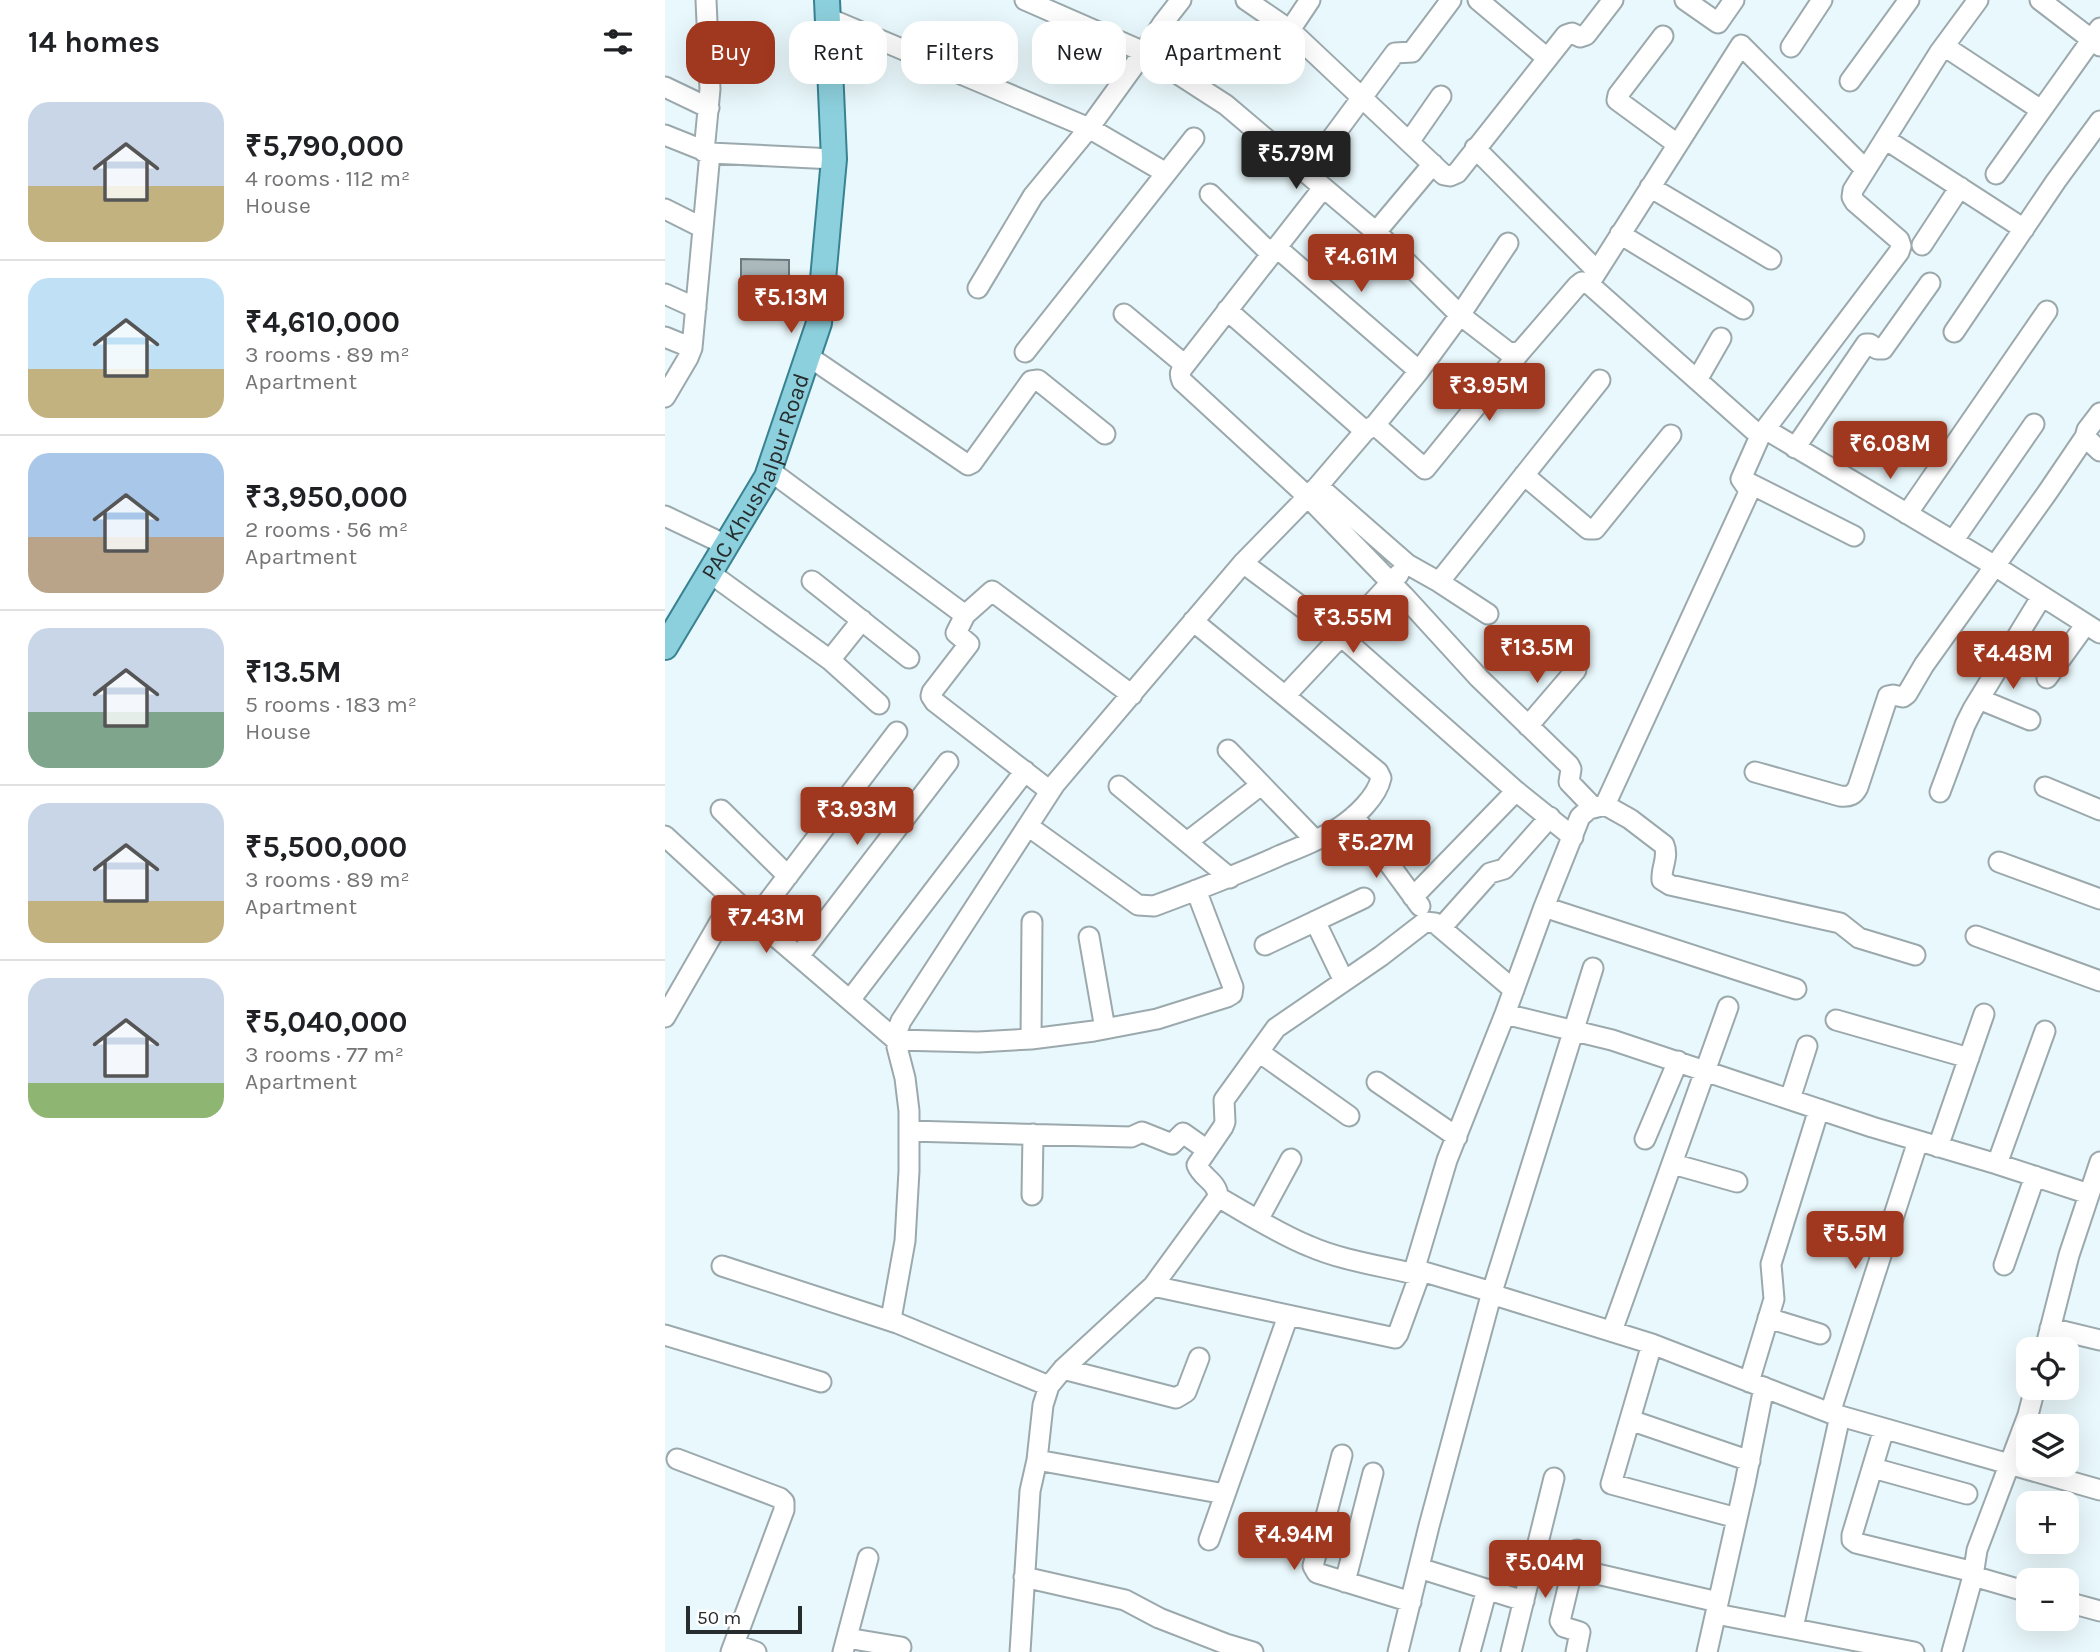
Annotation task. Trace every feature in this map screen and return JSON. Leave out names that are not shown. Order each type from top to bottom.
[{"type":"main road","name":"PAC Khushalpur Road","points":[[665,648],[767,477],[819,323],[834,159],[827,9]]},
{"type":"street","points":[[665,395],[692,348],[703,228],[710,89],[706,0]]},
{"type":"street","points":[[1025,0],[1140,50]]},
{"type":"street","points":[[1165,21],[1181,0]]},
{"type":"street","points":[[1247,0],[1277,21]]},
{"type":"street","points":[[1296,21],[1310,0]]},
{"type":"street","points":[[1305,173],[1395,53],[1412,52],[1451,0]]},
{"type":"street","points":[[1478,0],[1547,58]]},
{"type":"street","points":[[1305,44],[1444,175],[1450,176],[1457,173],[1568,33],[1580,37],[1586,35],[1613,0]]},
{"type":"street","points":[[1685,0],[1718,23],[1865,169]]},
{"type":"street","points":[[1718,23],[1734,0]]},
{"type":"street","points":[[1791,47],[1822,0]]},
{"type":"street","points":[[1850,81],[1909,0]]},
{"type":"street","points":[[1741,479],[1762,432],[1899,252],[1899,240],[1855,202],[1852,197],[1853,190],[1944,46],[1978,0]]},
{"type":"street","points":[[1996,174],[2097,38],[2040,0]]},
{"type":"street","points":[[827,9],[1089,128],[1166,173]]},
{"type":"street","points":[[1663,36],[1618,95],[1617,100],[1677,144]]},
{"type":"street","points":[[1227,310],[1370,428],[1425,469],[1577,285],[1593,278],[1741,45]]},
{"type":"street","points":[[1944,46],[2041,110]]},
{"type":"street","points":[[978,288],[1033,196],[1089,128],[1140,58]]},
{"type":"street","points":[[1194,84],[1226,105],[1376,232],[1460,315],[1508,352],[1521,351]]},
{"type":"street","points":[[665,88],[709,108]]},
{"type":"street","points":[[1409,142],[1441,96]]},
{"type":"street","points":[[1954,332],[2100,121]]},
{"type":"street","points":[[665,135],[707,152],[834,159]]},
{"type":"street","points":[[1025,352],[1194,138]]},
{"type":"street","points":[[1885,139],[2024,229]]},
{"type":"street","points":[[1475,148],[1593,278],[1697,380],[1762,432],[1795,448],[1953,541],[2093,629],[2047,678]]},
{"type":"street","points":[[1376,232],[1433,164]]},
{"type":"street","points":[[1650,187],[1771,259]]},
{"type":"street","points":[[1922,245],[1960,187]]},
{"type":"street","points":[[1323,188],[1180,371],[1182,381],[1312,491],[1407,564],[1487,614]]},
{"type":"street","points":[[1210,194],[1273,251],[1419,370]]},
{"type":"street","points":[[665,209],[703,228]]},
{"type":"street","points":[[1620,234],[1743,309]]},
{"type":"street","points":[[897,1324],[891,1319],[905,1241],[909,1171],[905,1078],[896,1040],[901,1021],[1050,791],[1243,563],[1370,428],[1419,370],[1508,243]]},
{"type":"street","points":[[1795,448],[1866,344],[1883,349],[1930,283]]},
{"type":"street","points":[[665,294],[696,309]]},
{"type":"street","points":[[1907,514],[2047,311]]},
{"type":"street","points":[[1124,314],[1185,365]]},
{"type":"street","points":[[665,337],[692,348]]},
{"type":"street","points":[[1697,380],[1721,338]]},
{"type":"street","points":[[808,356],[968,465],[1034,379],[1105,434]]},
{"type":"street","points":[[1439,582],[1600,380]]},
{"type":"street","points":[[1755,772],[1840,796],[1848,797],[1854,794],[1859,787],[1888,696],[1903,697],[1907,694],[1924,665],[2100,413]]},
{"type":"street","points":[[1953,541],[2033,424]]},
{"type":"street","points":[[1524,475],[1588,528],[1595,529],[1671,435]]},
{"type":"street","points":[[2085,437],[2100,451]]},
{"type":"street","points":[[769,470],[965,615]]},
{"type":"street","points":[[1741,479],[1854,536]]},
{"type":"street","points":[[1599,807],[1748,494],[1748,489],[1741,479]]},
{"type":"street","points":[[1312,491],[1391,584],[1479,678],[1569,765],[1569,782],[1599,807],[1630,819],[1664,845],[1666,857],[1663,880],[1670,885],[1840,923],[1859,938],[1915,955]]},
{"type":"street","points":[[665,516],[726,545]]},
{"type":"street","points":[[1243,563],[1342,637],[1573,837]]},
{"type":"street","points":[[1285,696],[1407,564]]},
{"type":"street","points":[[710,573],[830,660],[879,704]]},
{"type":"street","points":[[812,580],[909,657]]},
{"type":"street","points":[[1050,791],[935,702],[932,696],[932,692],[969,644],[956,633],[965,615],[992,591],[1132,695]]},
{"type":"street","points":[[1940,792],[1965,725],[2042,596]]},
{"type":"street","points":[[830,660],[862,620]]},
{"type":"street","points":[[1028,826],[1139,905],[1154,906],[1230,878],[1315,840],[1354,816],[1380,785],[1378,772],[1193,621]]},
{"type":"street","points":[[1528,726],[1576,670]]},
{"type":"street","points":[[1979,699],[2030,720]]},
{"type":"street","points":[[755,919],[897,732]]},
{"type":"street","points":[[1228,750],[1315,840]]},
{"type":"street","points":[[799,956],[948,762]]},
{"type":"street","points":[[850,1000],[1025,771]]},
{"type":"street","points":[[1187,842],[1261,785]]},
{"type":"street","points":[[1119,786],[1230,878]]},
{"type":"street","points":[[2045,787],[2100,810]]},
{"type":"street","points":[[1413,897],[1516,790]]},
{"type":"street","points":[[1153,1286],[1395,1338],[1420,1273],[1416,1264],[1447,1160],[1505,1014],[1543,907],[1580,817],[1589,809],[1599,807]]},
{"type":"street","points":[[721,810],[788,876]]},
{"type":"street","points":[[1354,816],[1436,925],[1514,990]]},
{"type":"street","points":[[1436,925],[1490,873],[1504,869],[1550,817]]},
{"type":"street","points":[[665,836],[755,919],[896,1040],[978,1042],[1105,1029],[1157,1018],[1227,997],[1232,994],[1233,987],[1196,890]]},
{"type":"street","points":[[1999,862],[2100,899]]},
{"type":"street","points":[[1265,945],[1364,898]]},
{"type":"street","points":[[665,1017],[733,899]]},
{"type":"street","points":[[1543,907],[1796,989]]},
{"type":"street","points":[[1315,921],[1344,981]]},
{"type":"street","points":[[1031,1038],[1032,922]]},
{"type":"street","points":[[1020,1652],[1030,1491],[1037,1460],[1043,1405],[1049,1386],[1153,1286],[1218,1197],[1216,1187],[1197,1165],[1223,1127],[1224,1100],[1276,1028],[1425,922],[1436,925]]},
{"type":"street","points":[[1976,936],[2100,981]]},
{"type":"street","points":[[1090,937],[1105,1029]]},
{"type":"street","points":[[1398,1652],[1492,1293],[1593,968]]},
{"type":"street","points":[[1612,1331],[1728,1007]]},
{"type":"street","points":[[1505,1014],[1612,1040],[1918,1141],[2089,1194]]},
{"type":"street","points":[[1938,1147],[1984,1014]]},
{"type":"street","points":[[1836,1020],[1969,1058]]},
{"type":"street","points":[[1997,1164],[2045,1031]]},
{"type":"street","points":[[1790,1099],[1807,1045]]},
{"type":"street","points":[[1259,1052],[1349,1115]]},
{"type":"street","points":[[1645,1139],[1678,1061]]},
{"type":"street","points":[[1377,1082],[1457,1137]]},
{"type":"street","points":[[1707,1652],[1750,1461],[1757,1385],[1775,1293],[1771,1264],[1819,1109]]},
{"type":"street","points":[[909,1131],[1131,1137],[1142,1132],[1172,1144],[1185,1133],[1207,1150]]},
{"type":"street","points":[[1032,1195],[1033,1134]]},
{"type":"street","points":[[1793,1628],[1835,1415],[1918,1141]]},
{"type":"street","points":[[1258,1220],[1291,1159]]},
{"type":"street","points":[[2048,1337],[2069,1255],[2100,1162]]},
{"type":"street","points":[[1673,1164],[1737,1182]]},
{"type":"street","points":[[2004,1265],[2035,1176]]},
{"type":"street","points":[[1218,1197],[1281,1233],[1322,1251],[1420,1273],[1492,1293],[1652,1344],[1835,1415],[2100,1490]]},
{"type":"street","points":[[722,1266],[897,1324],[1049,1386]]},
{"type":"street","points":[[1209,1540],[1288,1315]]},
{"type":"street","points":[[1768,1318],[1820,1334]]},
{"type":"street","points":[[2050,1328],[2100,1340]]},
{"type":"street","points":[[665,1335],[821,1382]]},
{"type":"street","points":[[1652,1344],[1611,1484],[1737,1518]]},
{"type":"street","points":[[1063,1370],[1177,1398],[1186,1392],[1199,1357]]},
{"type":"street","points":[[1952,1652],[1977,1550],[2032,1400]]},
{"type":"street","points":[[1630,1420],[1750,1461]]},
{"type":"street","points":[[1884,1429],[1852,1540],[2016,1588]]},
{"type":"street","points":[[1342,1455],[1313,1566],[1317,1573],[1411,1602]]},
{"type":"street","points":[[677,1459],[780,1498],[784,1502],[784,1510],[733,1648],[756,1652]]},
{"type":"street","points":[[1037,1460],[1225,1494]]},
{"type":"street","points":[[1873,1468],[1968,1494]]},
{"type":"street","points":[[1345,1582],[1373,1473]]},
{"type":"street","points":[[1511,1652],[1554,1478]]},
{"type":"street","points":[[1576,1652],[1580,1632],[1564,1627],[1560,1621],[1577,1550]]},
{"type":"street","points":[[868,1558],[845,1645],[901,1647]]},
{"type":"street","points":[[1419,1567],[1524,1601]]},
{"type":"street","points":[[1597,1574],[1874,1648],[1914,1652]]},
{"type":"street","points":[[1024,1577],[1125,1600],[1159,1618],[1253,1652]]},
{"type":"street","points":[[1470,1652],[1487,1589]]},
{"type":"street","points":[[2079,1605],[2100,1611]]},
{"type":"building","points":[[741,259],[789,260],[789,281],[741,281]]}]
